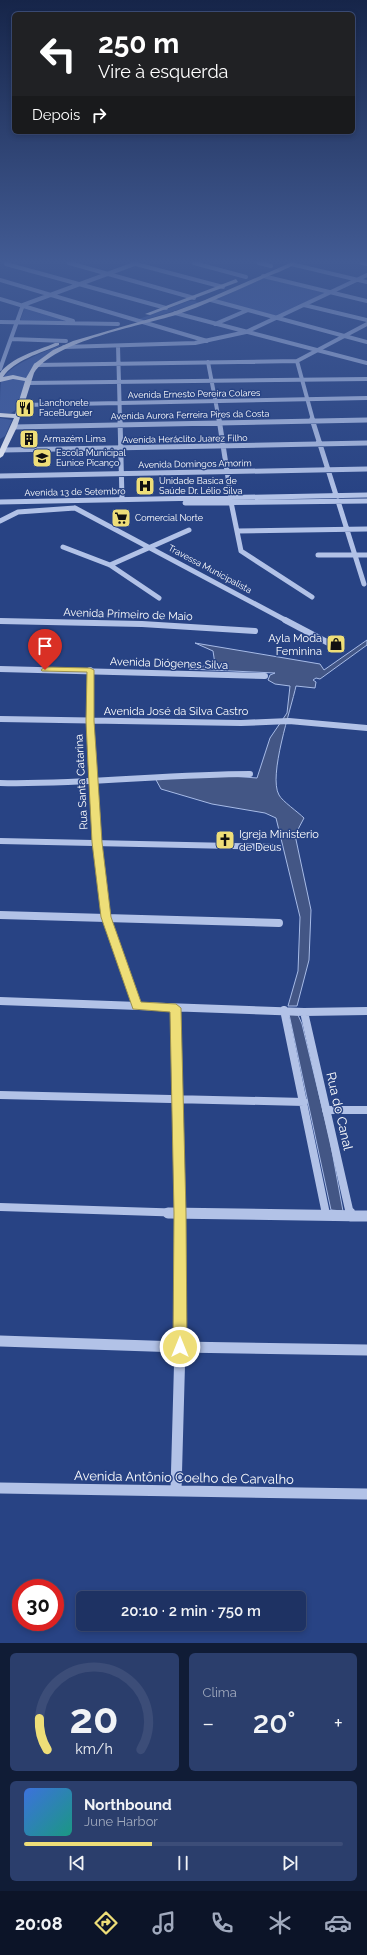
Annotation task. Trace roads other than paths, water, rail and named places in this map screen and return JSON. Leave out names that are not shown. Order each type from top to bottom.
[{"type":"main road","points":[[0,374],[27,357],[76,340]]},
{"type":"main road","points":[[0,456],[14,427],[28,382],[36,365],[65,344],[80,340]]},
{"type":"main road","points":[[0,374],[28,382]]},
{"type":"main road","points":[[0,415],[18,416]]},
{"type":"street","points":[[0,374],[11,340]]},
{"type":"street","points":[[18,340],[65,344],[118,346],[214,340]]},
{"type":"street","points":[[204,340],[209,341]]},
{"type":"street","points":[[275,340],[367,363]]},
{"type":"street","points":[[36,365],[297,361],[336,340]]},
{"type":"street","points":[[118,346],[122,499]]},
{"type":"street","points":[[0,350],[7,350]]},
{"type":"street","points":[[297,361],[312,421],[336,495]]},
{"type":"street","points":[[208,362],[216,401],[231,500],[241,549],[243,553],[312,597]]},
{"type":"street","points":[[28,382],[302,380],[367,378]]},
{"type":"street","name":"Avenida Ernesto Pereira Colares","points":[[22,405],[367,398]]},
{"type":"street","name":"Avenida Aurora Ferreira Pires da Costa","points":[[14,427],[367,420]]},
{"type":"street","name":"Avenida Heráclito Juarez Filho","points":[[4,450],[367,443]]},
{"type":"street","name":"Avenida Domingos Amorim","points":[[0,476],[367,468]]},
{"type":"street","name":"Avenida 13 de Setembro","points":[[0,505],[76,506],[367,495]]},
{"type":"street","name":"Avenida 13 de Setembro","points":[[0,502],[122,499],[367,501]]},
{"type":"street","points":[[338,501],[364,584]]},
{"type":"street","points":[[0,521],[9,515],[18,512],[76,506]]},
{"type":"street","name":"Travessa Municipalista","points":[[76,506],[340,649]]},
{"type":"street","points":[[237,531],[367,529]]},
{"type":"street","points":[[110,565],[149,546],[189,530]]},
{"type":"street","points":[[63,547],[110,565],[159,598]]},
{"type":"street","points":[[318,555],[367,555]]},
{"type":"street","name":"Avenida Primeiro de Maio","points":[[0,621],[142,624],[255,631]]},
{"type":"street","name":"Avenida Diógenes Silva","points":[[0,669],[90,670],[265,676]]},
{"type":"street","name":"Rua Santa Catarina","points":[[90,670],[90,721],[97,842],[106,917],[137,1006]]},
{"type":"street","name":"Avenida José da Silva Castro","points":[[0,719],[90,721],[290,721],[367,728]]},
{"type":"street","points":[[0,783],[38,784],[206,774],[250,774]]},
{"type":"street","points":[[0,841],[275,847]]},
{"type":"street","points":[[0,915],[279,923]]},
{"type":"street","points":[[0,1001],[176,1008],[284,1010],[304,1012],[367,1011]]},
{"type":"street","points":[[176,1008],[180,1213],[180,1347],[176,1490]]},
{"type":"street","points":[[284,1010],[326,1214]]},
{"type":"street","name":"Rua do Canal","points":[[304,1012],[351,1216]]},
{"type":"street","points":[[0,1095],[304,1102]]},
{"type":"street","points":[[326,1110],[367,1110]]},
{"type":"street","points":[[0,1207],[180,1213],[326,1214],[367,1216]]},
{"type":"street","points":[[0,1340],[180,1347],[367,1350]]},
{"type":"street","name":"Avenida Antônio Coelho de Carvalho","points":[[0,1488],[367,1494]]},
{"type":"place","name":"Lanchonete FaceBurguer","points":[[25,408]]},
{"type":"place","name":"Armazém Lima","points":[[29,439]]},
{"type":"place","name":"Escola Municipal Eunice Picanço","points":[[42,458]]},
{"type":"place","name":"Unidade Basica de Saúde Dr. Lélio Silva","points":[[145,486]]},
{"type":"place","name":"Comercial Norte","points":[[121,518]]},
{"type":"place","name":"Ayla Moda Feminina","points":[[336,644]]},
{"type":"place","name":"Igreja Ministerio de Deus","points":[[225,840]]}]
